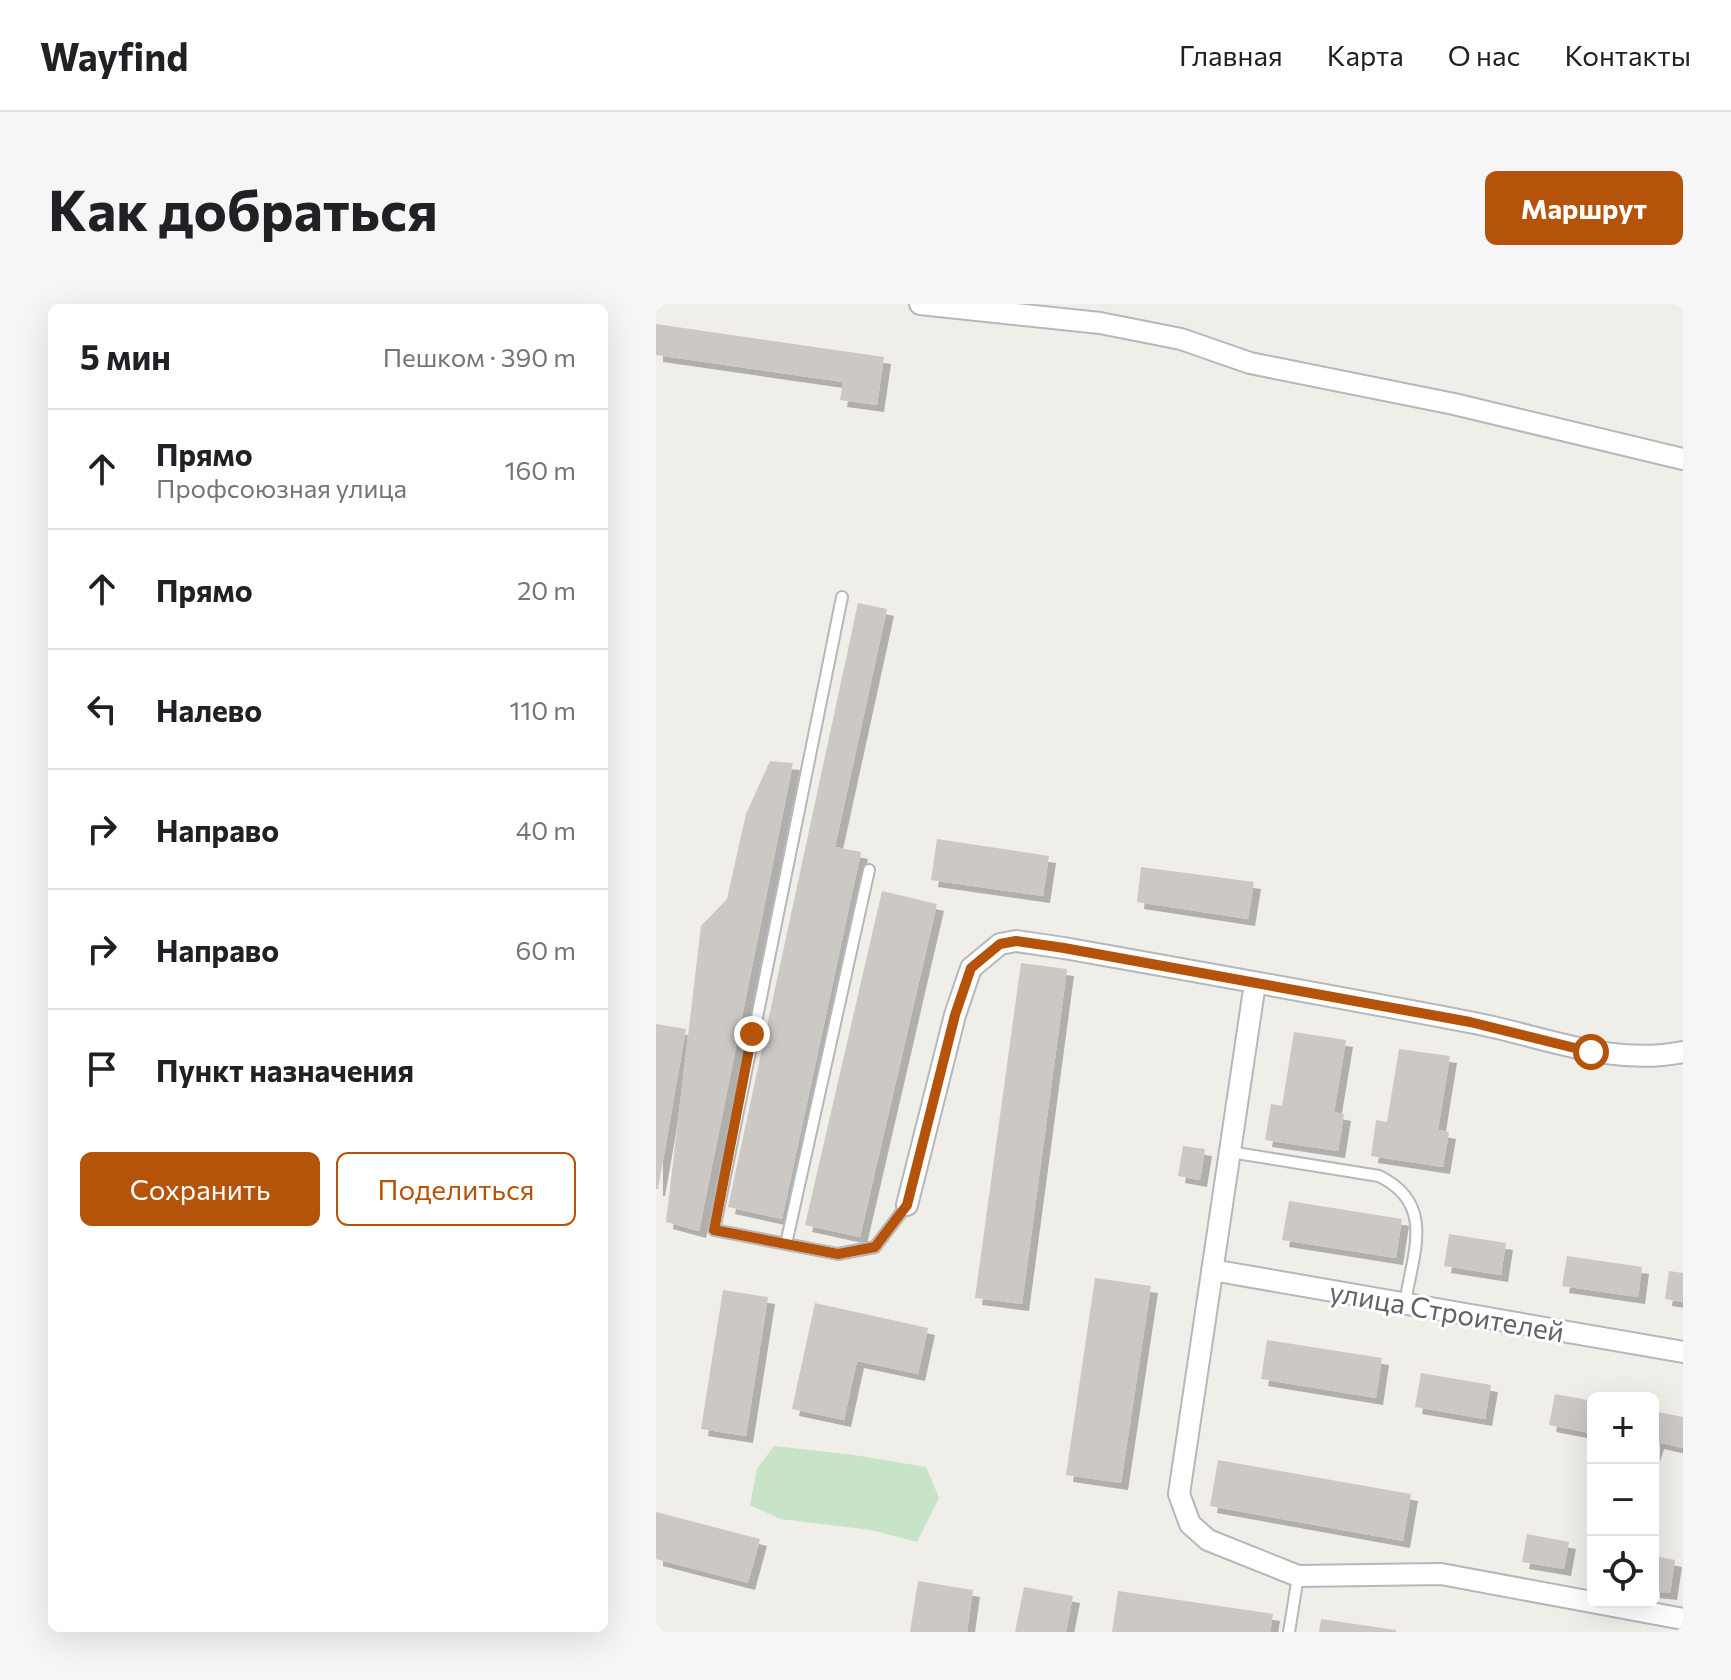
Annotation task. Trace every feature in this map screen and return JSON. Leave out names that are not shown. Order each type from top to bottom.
[{"type":"street","points":[[920,304],[1100,323],[1181,339],[1250,363],[1454,404],[1683,459]]},
{"type":"street","points":[[907,1205],[955,1015],[971,968],[1000,944],[1016,941],[1064,948],[1470,1022],[1591,1052],[1644,1057],[1683,1052]]},
{"type":"street","points":[[1255,983],[1179,1494],[1190,1524],[1208,1540],[1298,1576],[1441,1574],[1683,1619]]},
{"type":"street","name":"улица Строителей","points":[[1212,1270],[1683,1352]]},
{"type":"lane","points":[[842,597],[714,1230],[838,1254],[875,1247],[907,1205]]},
{"type":"lane","points":[[786,1244],[869,870]]},
{"type":"lane","points":[[1230,1152],[1379,1176],[1397,1184],[1414,1209],[1417,1226],[1405,1303]]},
{"type":"lane","points":[[1289,1632],[1298,1576]]},
{"type":"green space","points":[[774,1446],[926,1467],[939,1498],[917,1542],[871,1530],[780,1519],[750,1505],[757,1469]]},
{"type":"building","points":[[656,324],[884,357],[877,405],[840,400],[843,382],[656,355]]},
{"type":"building","points":[[858,603],[887,609],[835,847],[861,852],[782,1219],[728,1207]]},
{"type":"building","points":[[770,761],[793,763],[699,1231],[666,1222],[701,926],[727,899],[746,814]]},
{"type":"building","points":[[937,839],[1049,856],[1043,896],[931,880]]},
{"type":"building","points":[[1141,867],[1254,882],[1248,919],[1137,902]]},
{"type":"building","points":[[882,891],[937,904],[860,1237],[805,1225]]},
{"type":"building","points":[[1021,963],[1067,969],[1022,1304],[975,1298]]},
{"type":"building","points":[[656,1024],[686,1029],[658,1189],[656,1189]]},
{"type":"building","points":[[1294,1032],[1346,1040],[1334,1112],[1344,1114],[1338,1151],[1265,1140],[1271,1104],[1282,1106]]},
{"type":"building","points":[[1399,1049],[1450,1056],[1438,1130],[1449,1132],[1443,1167],[1371,1156],[1376,1120],[1387,1122]]},
{"type":"building","points":[[1183,1146],[1205,1149],[1200,1180],[1178,1176]]},
{"type":"building","points":[[1289,1201],[1402,1219],[1396,1258],[1282,1240]]},
{"type":"building","points":[[1449,1234],[1506,1243],[1501,1275],[1444,1266]]},
{"type":"building","points":[[1567,1256],[1642,1267],[1638,1297],[1562,1286]]},
{"type":"building","points":[[1669,1271],[1683,1273],[1683,1302],[1665,1299]]},
{"type":"building","points":[[1095,1278],[1151,1286],[1121,1483],[1066,1475]]},
{"type":"building","points":[[723,1290],[768,1297],[746,1436],[701,1429]]},
{"type":"building","points":[[815,1303],[928,1328],[918,1374],[857,1361],[844,1420],[792,1409]]},
{"type":"building","points":[[1267,1340],[1382,1358],[1376,1398],[1261,1379]]},
{"type":"building","points":[[1421,1373],[1491,1385],[1485,1419],[1415,1407]]},
{"type":"building","points":[[1555,1394],[1587,1400],[1587,1432],[1549,1425]]},
{"type":"building","points":[[1659,1412],[1683,1417],[1683,1448],[1659,1442]]},
{"type":"building","points":[[1218,1460],[1411,1494],[1403,1541],[1210,1506]]},
{"type":"building","points":[[656,1512],[760,1539],[748,1583],[656,1559]]},
{"type":"building","points":[[1527,1534],[1569,1542],[1564,1569],[1522,1562]]},
{"type":"building","points":[[1659,1557],[1675,1560],[1670,1593],[1659,1592]]},
{"type":"building","points":[[918,1581],[973,1590],[967,1632],[910,1632]]},
{"type":"building","points":[[1024,1587],[1073,1596],[1066,1632],[1015,1632]]},
{"type":"building","points":[[1118,1591],[1273,1614],[1270,1632],[1112,1632]]},
{"type":"building","points":[[1321,1619],[1396,1630],[1396,1632],[1319,1632]]},
{"type":"route","points":[[752,1034],[714,1230],[838,1254],[875,1247],[907,1205],[955,1015],[971,968],[1000,944],[1016,941],[1064,948],[1470,1022],[1591,1052]]}]
